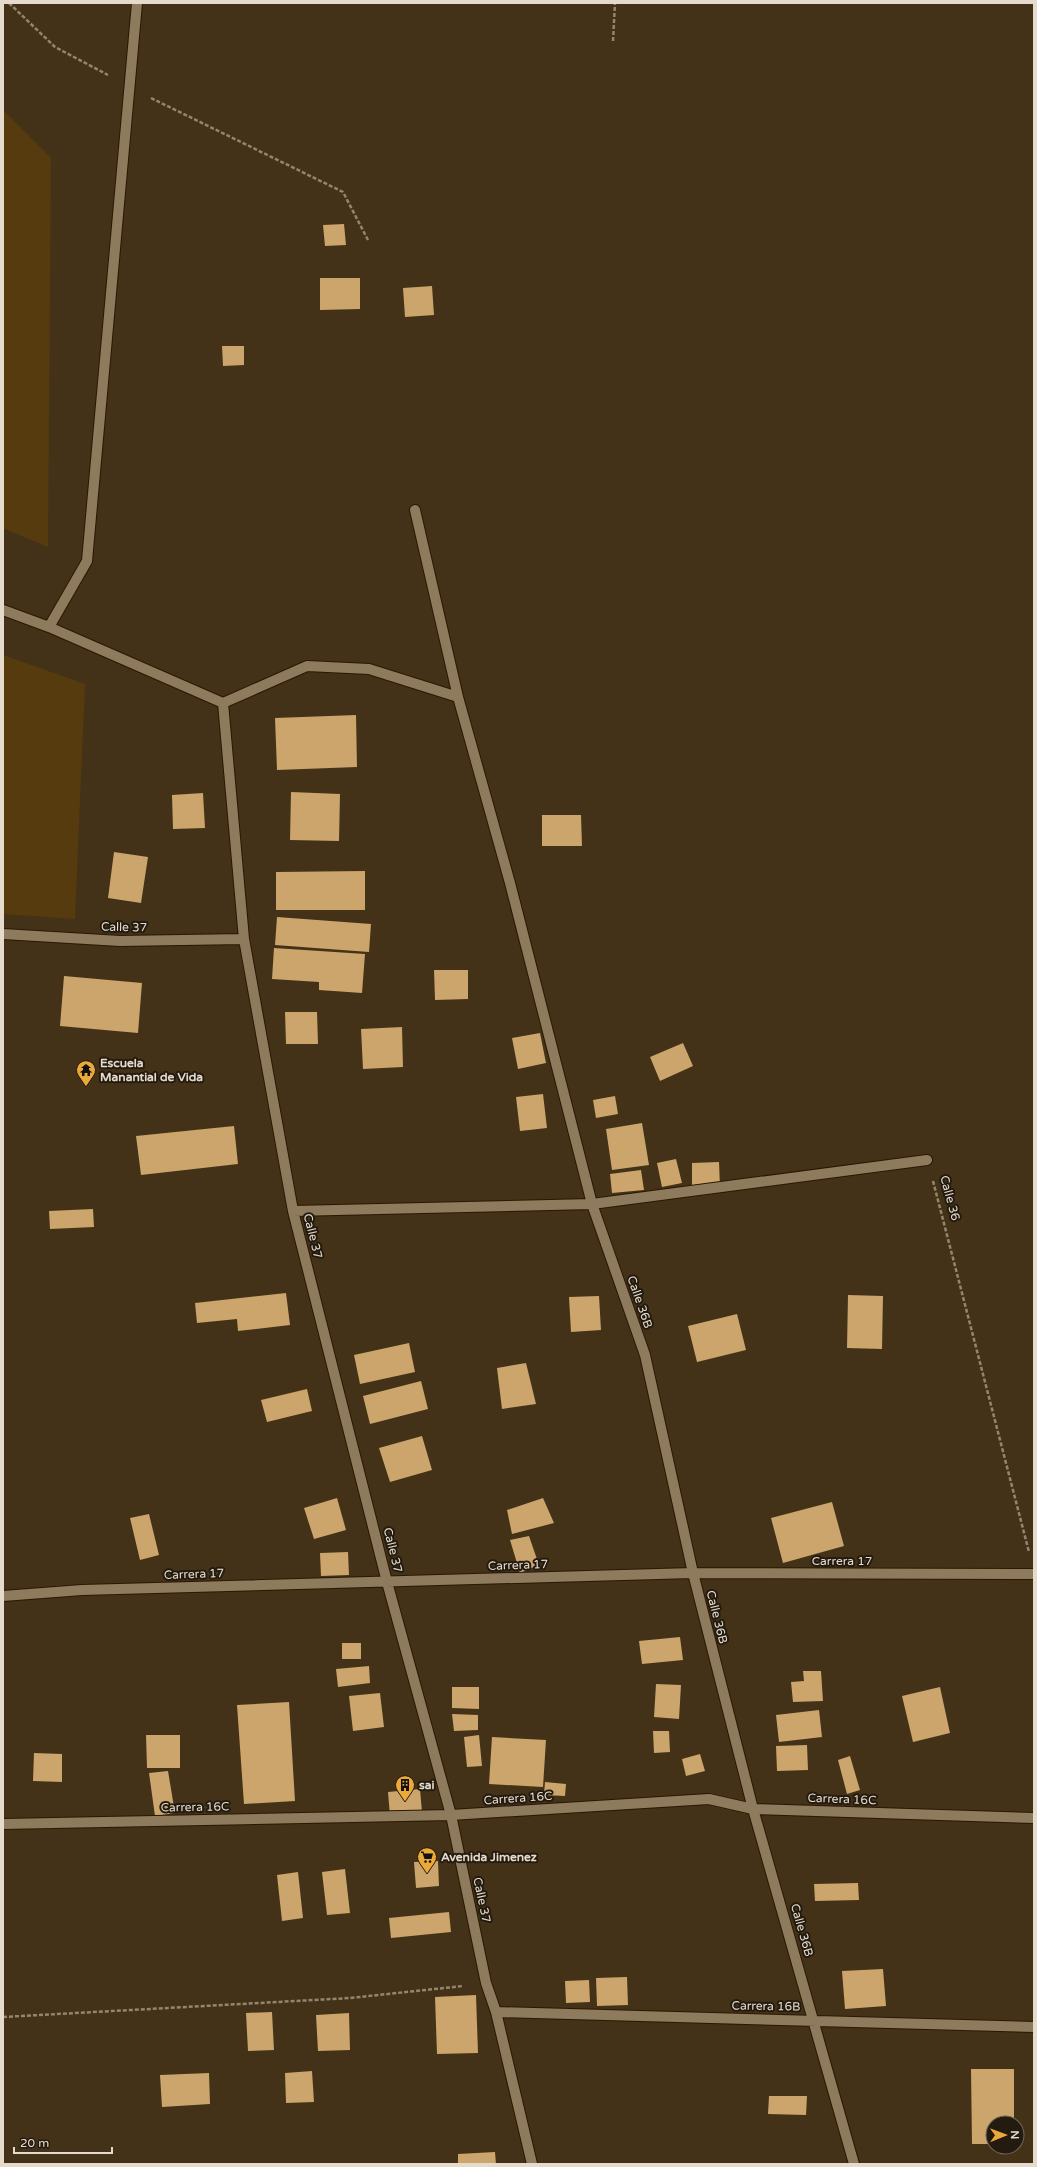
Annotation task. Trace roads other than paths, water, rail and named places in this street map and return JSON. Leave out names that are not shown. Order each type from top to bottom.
[{"type":"street","points":[[49,626],[87,561],[137,3]]},
{"type":"street","name":"Calle 36B","points":[[415,510],[458,697],[510,883],[592,1204],[645,1355],[693,1573],[753,1809],[854,2164]]},
{"type":"street","points":[[3,610],[49,626],[223,703],[308,666],[369,669],[458,697]]},
{"type":"street","name":"Calle 37","points":[[223,703],[244,939],[293,1211],[388,1582],[451,1815],[486,1984],[496,2012],[532,2164]]},
{"type":"street","name":"Calle 37","points":[[3,934],[120,941],[244,939]]},
{"type":"street","points":[[293,1211],[592,1204],[927,1160]]},
{"type":"street","name":"Carrera 17","points":[[3,1596],[82,1590],[693,1573],[1034,1574]]},
{"type":"street","name":"Carrera 16C","points":[[3,1824],[451,1815],[709,1799],[753,1809],[1034,1818]]},
{"type":"street","name":"Carrera 16B","points":[[496,2012],[1034,2027]]},
{"type":"place","name":"Escuela Manantial de Vida","points":[[86,1087]]},
{"type":"place","name":"sai","points":[[405,1802]]},
{"type":"place","name":"Avenida Jimenez","points":[[427,1874]]}]
